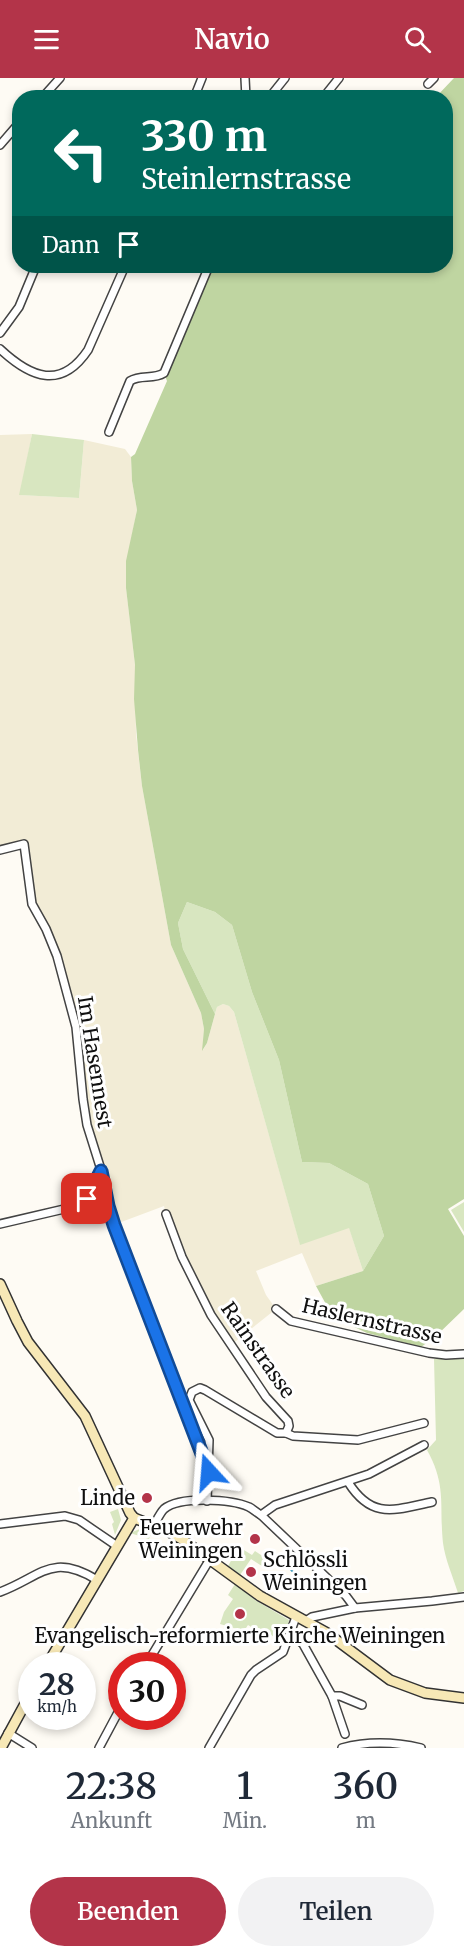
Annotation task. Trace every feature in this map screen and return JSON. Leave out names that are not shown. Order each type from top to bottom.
[{"type":"street","points":[[49,90],[60,78]]},
{"type":"street","points":[[275,90],[285,78]]},
{"type":"street","points":[[329,90],[339,78]]},
{"type":"street","points":[[428,84],[434,78]]},
{"type":"street","points":[[0,145],[12,131]]},
{"type":"street","points":[[0,333],[19,307],[33,273]]},
{"type":"street","points":[[0,349],[28,370],[41,375],[54,375],[69,371],[80,362],[88,350],[122,273]]},
{"type":"street","points":[[109,432],[130,381],[139,378],[156,378],[164,373],[206,273]]},
{"type":"street","name":"Im Hasennest","points":[[0,850],[24,844],[32,904],[57,956],[76,1027],[86,1116],[101,1171]]},
{"type":"street","points":[[0,1224],[82,1203],[90,1196],[101,1171]]},
{"type":"street","points":[[101,1171],[108,1206],[117,1234],[209,1472]]},
{"type":"street","name":"Rainstrasse","points":[[166,1214],[182,1257],[211,1315],[266,1397],[288,1421],[289,1426],[286,1433],[280,1434],[269,1430],[205,1390],[196,1389],[190,1395],[189,1400],[208,1440],[207,1501]]},
{"type":"street","points":[[0,1284],[4,1303],[37,1355],[85,1416],[129,1513],[134,1518],[154,1525],[183,1540],[260,1596],[327,1633],[380,1674],[425,1693],[464,1698]]},
{"type":"street","name":"Haslernstrasse","points":[[276,1309],[291,1321],[314,1327],[429,1353],[464,1354]]},
{"type":"street","points":[[286,1433],[293,1436],[358,1440],[424,1423]]},
{"type":"street","points":[[261,1515],[275,1505],[348,1482],[424,1445]]},
{"type":"street","points":[[348,1482],[367,1504],[378,1509],[389,1511],[432,1502]]},
{"type":"street","points":[[154,1525],[159,1515],[170,1506],[192,1501],[249,1507],[261,1515],[346,1596],[355,1608]]},
{"type":"street","points":[[0,1524],[65,1516],[80,1520],[117,1546]]},
{"type":"street","points":[[55,1652],[134,1518]]},
{"type":"street","points":[[154,1652],[210,1559]]},
{"type":"street","points":[[0,1592],[54,1566],[68,1567],[97,1580]]},
{"type":"street","points":[[209,1748],[251,1675],[283,1652],[290,1632],[301,1619],[355,1608],[464,1597]]},
{"type":"street","points":[[290,1632],[303,1644],[332,1696],[345,1734]]},
{"type":"street","points":[[332,1696],[340,1696],[362,1705]]},
{"type":"street","points":[[1,1748],[18,1716]]},
{"type":"street","points":[[99,1748],[109,1730]]},
{"type":"street","points":[[8,1733],[32,1748]]},
{"type":"street","points":[[342,1748],[372,1743],[393,1743],[421,1748]]},
{"type":"shaded area","points":[[32,434],[20,495],[79,498],[84,440],[125,449],[131,457],[137,510],[127,561],[126,588],[135,665],[136,734],[142,786],[171,945],[201,1013],[204,1029],[203,1050],[217,1007],[223,1004],[229,1006],[234,1012],[300,1244],[349,1227],[363,1271],[316,1286],[302,1253],[256,1271],[266,1295],[276,1309],[231,1345],[211,1315],[164,1206],[116,1224],[87,1125],[76,1027],[65,982],[32,904],[24,845],[0,850],[0,435]]},
{"type":"green space","points":[[454,78],[464,78],[464,1199],[448,1209],[464,1236],[464,1309],[421,1347],[367,1333],[333,1317],[316,1286],[363,1271],[384,1236],[368,1184],[329,1163],[302,1162],[279,1060],[252,992],[232,925],[215,912],[187,902],[178,923],[183,949],[215,1014],[207,1043],[202,1051],[204,1029],[201,1013],[171,945],[142,786],[134,699],[135,665],[126,588],[126,561],[137,510],[131,457],[135,454],[167,381],[164,373],[208,273],[453,273],[453,90],[443,90]]},
{"type":"green space","points":[[32,434],[84,440],[79,498],[19,495]]},
{"type":"green space","points":[[187,902],[215,912],[232,925],[252,992],[279,1060],[302,1162],[329,1163],[368,1184],[384,1236],[363,1271],[349,1228],[300,1245],[234,1012],[229,1006],[223,1004],[217,1007],[215,1014],[183,949],[178,923]]},
{"type":"green space","points":[[464,1202],[464,1232],[451,1210]]},
{"type":"green space","points":[[464,1356],[464,1591],[458,1593],[444,1549],[440,1485],[427,1450],[436,1440],[434,1359]]},
{"type":"green space","points":[[118,1509],[121,1520],[115,1535],[110,1512]]},
{"type":"green space","points":[[142,1528],[153,1529],[149,1539],[130,1533]]},
{"type":"green space","points":[[239,1547],[252,1555],[255,1551],[270,1561],[265,1568],[251,1559],[240,1575],[228,1566]]},
{"type":"green space","points":[[235,1584],[255,1600],[289,1620],[287,1630],[282,1629],[281,1637],[276,1639],[269,1633],[266,1636],[248,1625],[244,1631],[220,1624],[224,1612],[233,1599],[228,1595]]},
{"type":"waterway","points":[[285,1562],[302,1578]]},
{"type":"place","name":"Linde","points":[[147,1498]]},
{"type":"place","name":"Feuerwehr Weiningen","points":[[255,1539]]},
{"type":"place","name":"Schlössli Weiningen","points":[[251,1572]]},
{"type":"place","name":"Evangelisch-reformierte Kirche Weiningen","points":[[240,1614]]},
{"type":"route","points":[[87,1199],[101,1171],[105,1197],[126,1260],[209,1472]]}]
